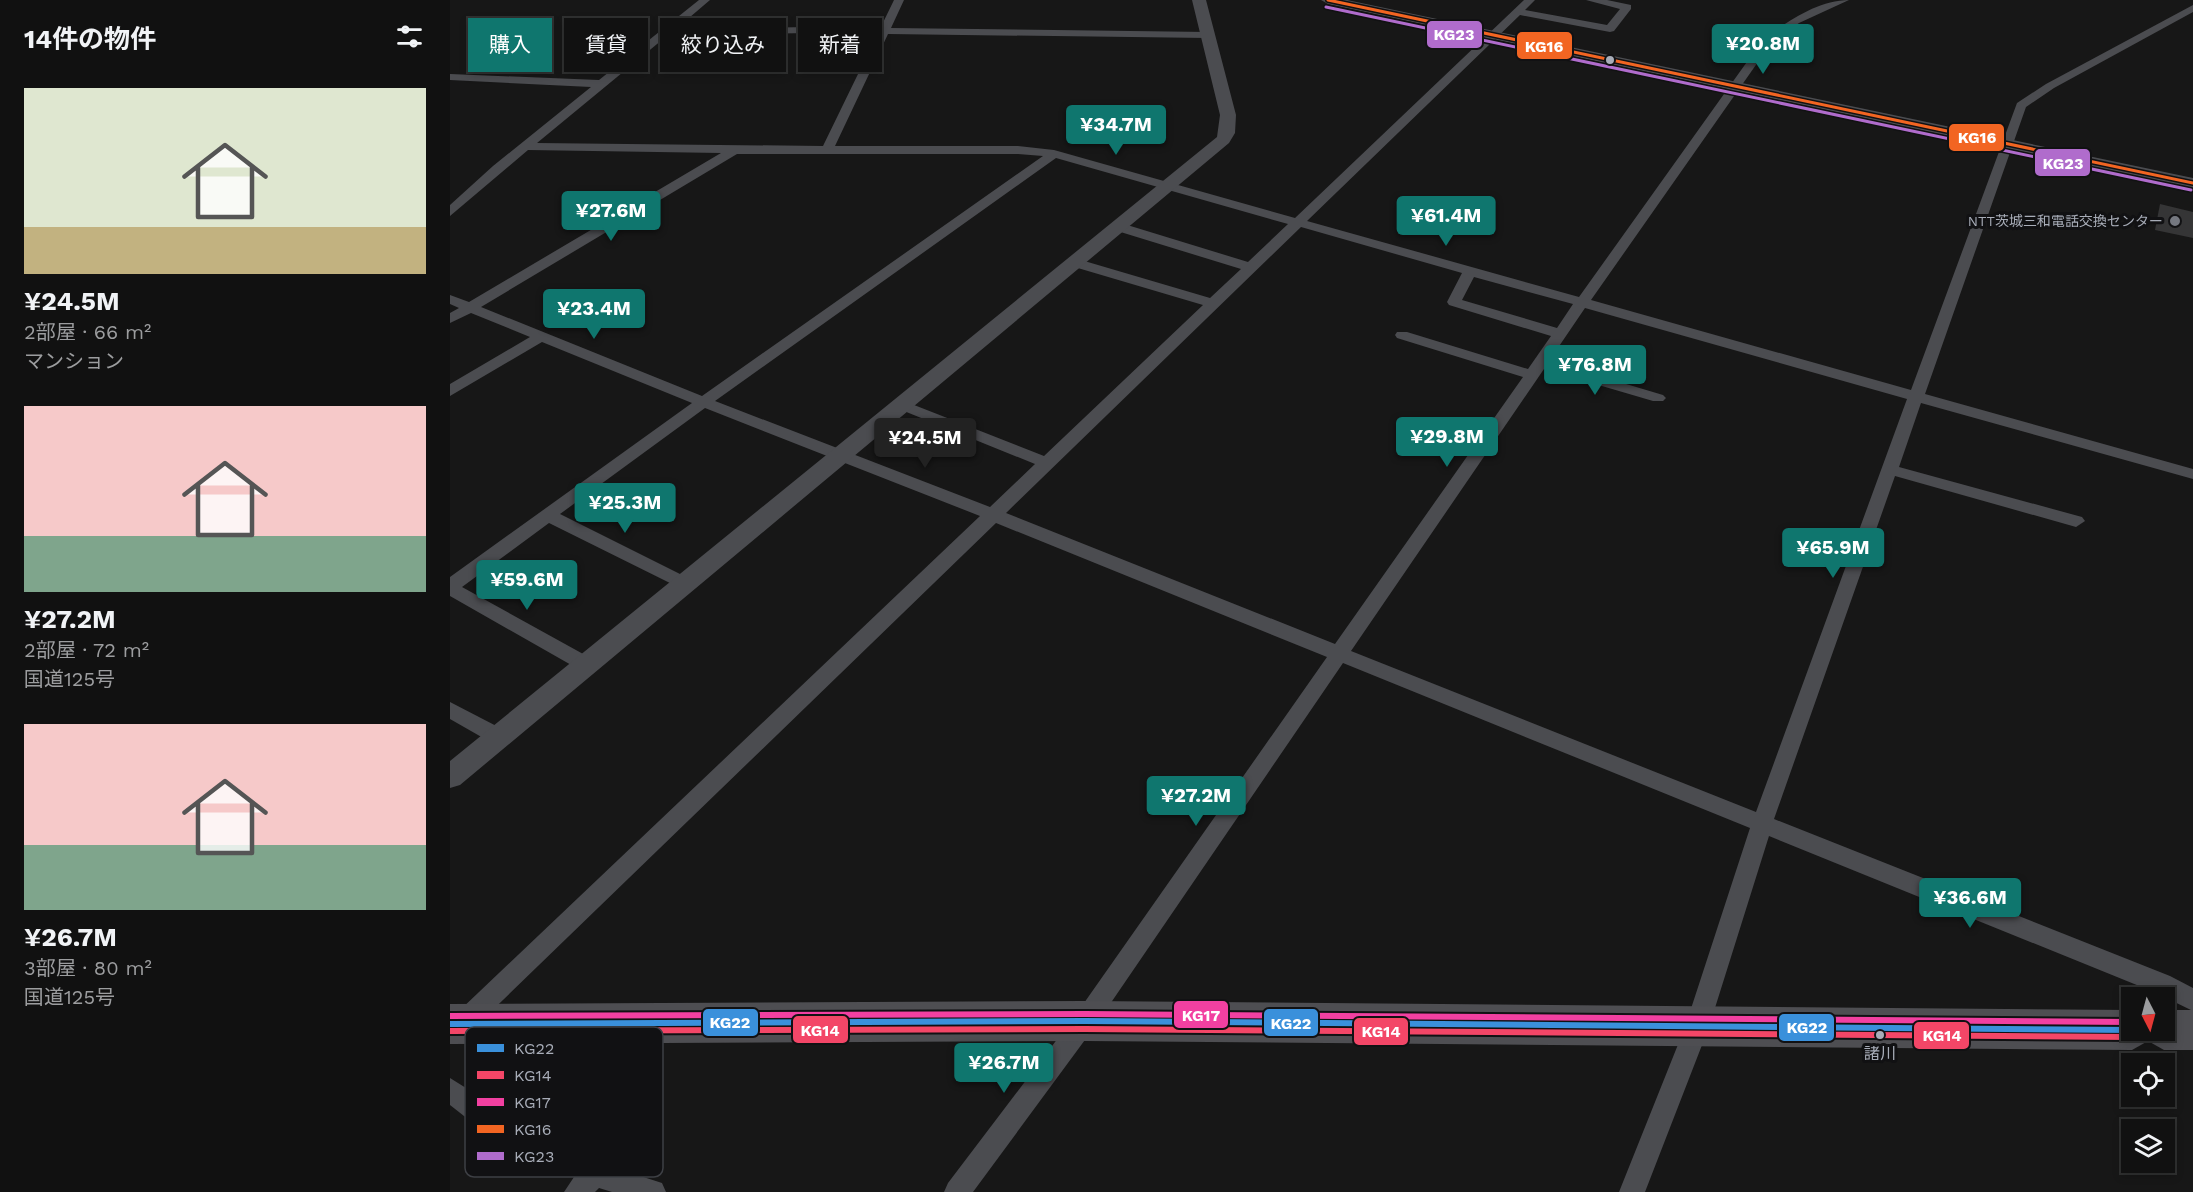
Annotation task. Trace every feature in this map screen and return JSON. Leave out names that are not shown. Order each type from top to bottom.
[{"type":"highway","points":[[456,1024],[1085,1021],[2121,1029]]},
{"type":"highway","points":[[2175,1030],[2193,1030]]},
{"type":"street","points":[[684,18],[705,0]]},
{"type":"street","points":[[899,0],[882,31],[1208,35]]},
{"type":"street","points":[[450,777],[1214,149],[1227,133],[1228,115],[1199,0]]},
{"type":"street","points":[[1328,0],[2193,183]]},
{"type":"street","points":[[456,1024],[1253,268],[1530,0]]},
{"type":"street","points":[[1519,12],[1610,29],[1627,7],[1591,0]]},
{"type":"street","points":[[957,1192],[1085,1021],[1560,334],[1768,40],[1795,21],[1844,0]]},
{"type":"street","points":[[1632,1192],[1697,1027],[1762,824],[1918,398],[2021,105],[2050,86],[2193,8]]},
{"type":"street","points":[[450,212],[496,169],[528,146],[660,38]]},
{"type":"street","points":[[827,150],[863,72]]},
{"type":"street","points":[[450,77],[604,84]]},
{"type":"street","points":[[528,146],[735,150],[1018,150],[1054,154],[2193,474]]},
{"type":"street","points":[[450,319],[735,150]]},
{"type":"street","points":[[587,665],[450,587],[703,402],[1054,154]]},
{"type":"street","points":[[1119,227],[1253,268]]},
{"type":"street","points":[[1076,263],[1215,304]]},
{"type":"street","points":[[1471,270],[1454,302],[1560,334]]},
{"type":"street","points":[[450,299],[2162,984],[2193,1000]]},
{"type":"street","points":[[1402,335],[1659,398]]},
{"type":"street","points":[[450,391],[542,336]]},
{"type":"street","points":[[904,406],[1047,463]]},
{"type":"street","points":[[1892,470],[2076,521]]},
{"type":"street","points":[[548,515],[687,584]]},
{"type":"street","points":[[450,710],[499,737]]},
{"type":"street","points":[[450,1090],[465,1101]]},
{"type":"street","points":[[577,1192],[592,1177]]},
{"type":"street","points":[[605,1177],[653,1192]]},
{"type":"building","name":"NTT茨城三和電話交換センター","points":[[2160,204],[2193,212],[2193,238],[2155,230]]},
{"type":"transit line","name":"KG16","points":[[1328,0],[2193,183]]},
{"type":"transit line","name":"KG23","points":[[1326,7],[2191,190]]},
{"type":"transit line","name":"KG17","points":[[450,1016],[1085,1014],[2121,1022]]},
{"type":"transit line","name":"KG22","points":[[450,1024],[1085,1021],[2121,1030]]},
{"type":"transit line","name":"KG14","points":[[663,1030],[1085,1029],[2121,1037]]},
{"type":"transit line","name":"KG14","points":[[450,1031],[465,1031]]},
{"type":"place","name":"NTT茨城三和電話交換センター","points":[[2175,221]]},
{"type":"place","name":"諸川","points":[[1880,1035]]}]
